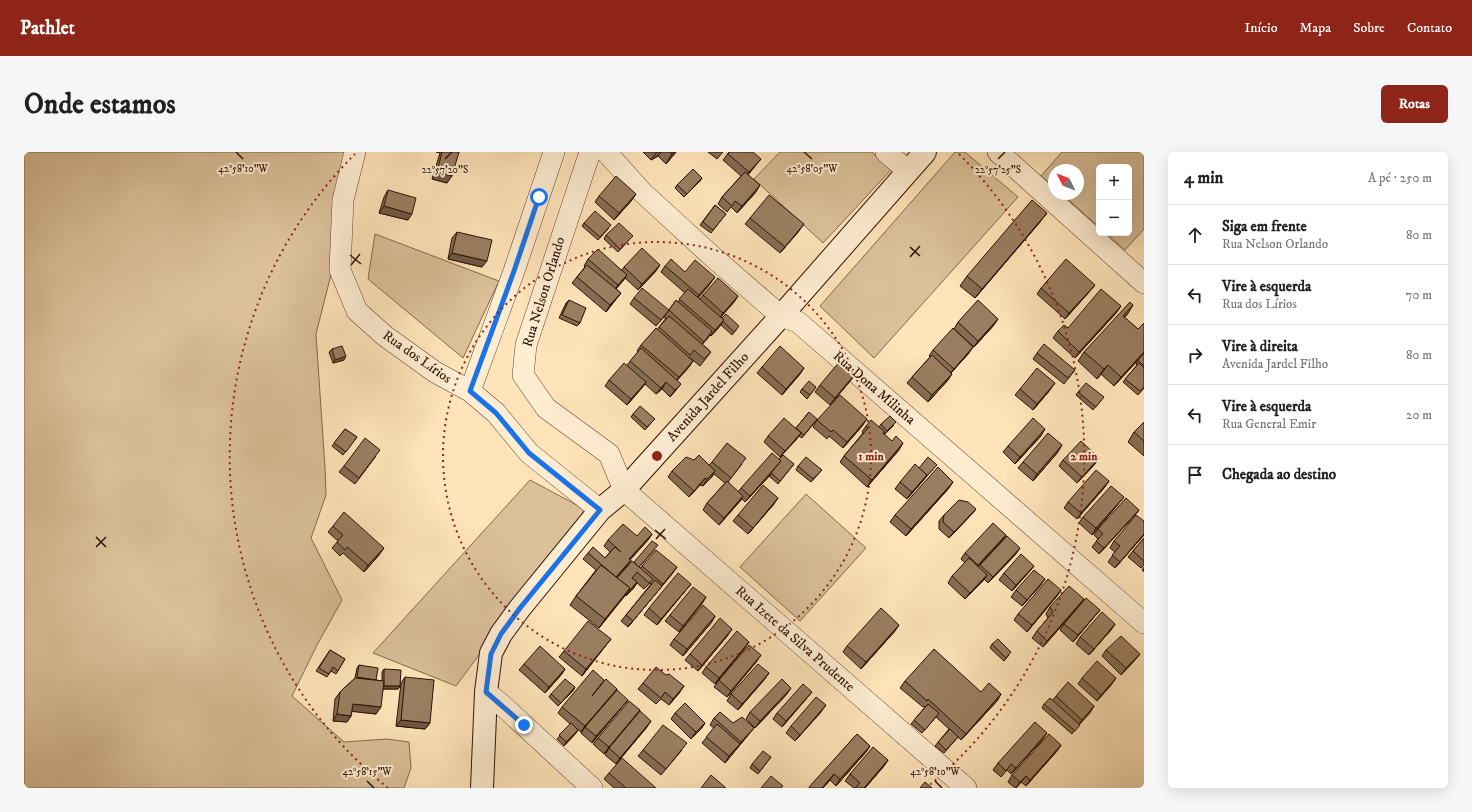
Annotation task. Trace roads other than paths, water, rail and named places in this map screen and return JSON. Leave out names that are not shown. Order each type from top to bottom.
[{"type":"main road","name":"Avenida Jardel Filho","points":[[482,788],[486,692],[491,654],[501,634],[520,608],[600,510],[624,490],[781,316],[925,152]]},
{"type":"street","name":"Rua dos Lírios","points":[[356,152],[343,200],[340,270],[357,312],[386,336],[435,372],[470,391],[496,413],[529,453],[600,510]]},
{"type":"street","points":[[470,391],[514,271],[554,152]]},
{"type":"street","name":"Rua Nelson Orlando","points":[[590,152],[526,345],[523,375],[546,408],[609,454],[624,490]]},
{"type":"street","name":"Rua Dona Milinha","points":[[606,152],[642,192],[714,258],[781,316],[798,322],[1144,622]]},
{"type":"street","points":[[886,152],[908,171]]},
{"type":"street","points":[[998,152],[1144,283]]},
{"type":"street","name":"Rua Izete da Silva Prudente","points":[[624,490],[966,788]]},
{"type":"street","points":[[486,692],[592,788]]}]
